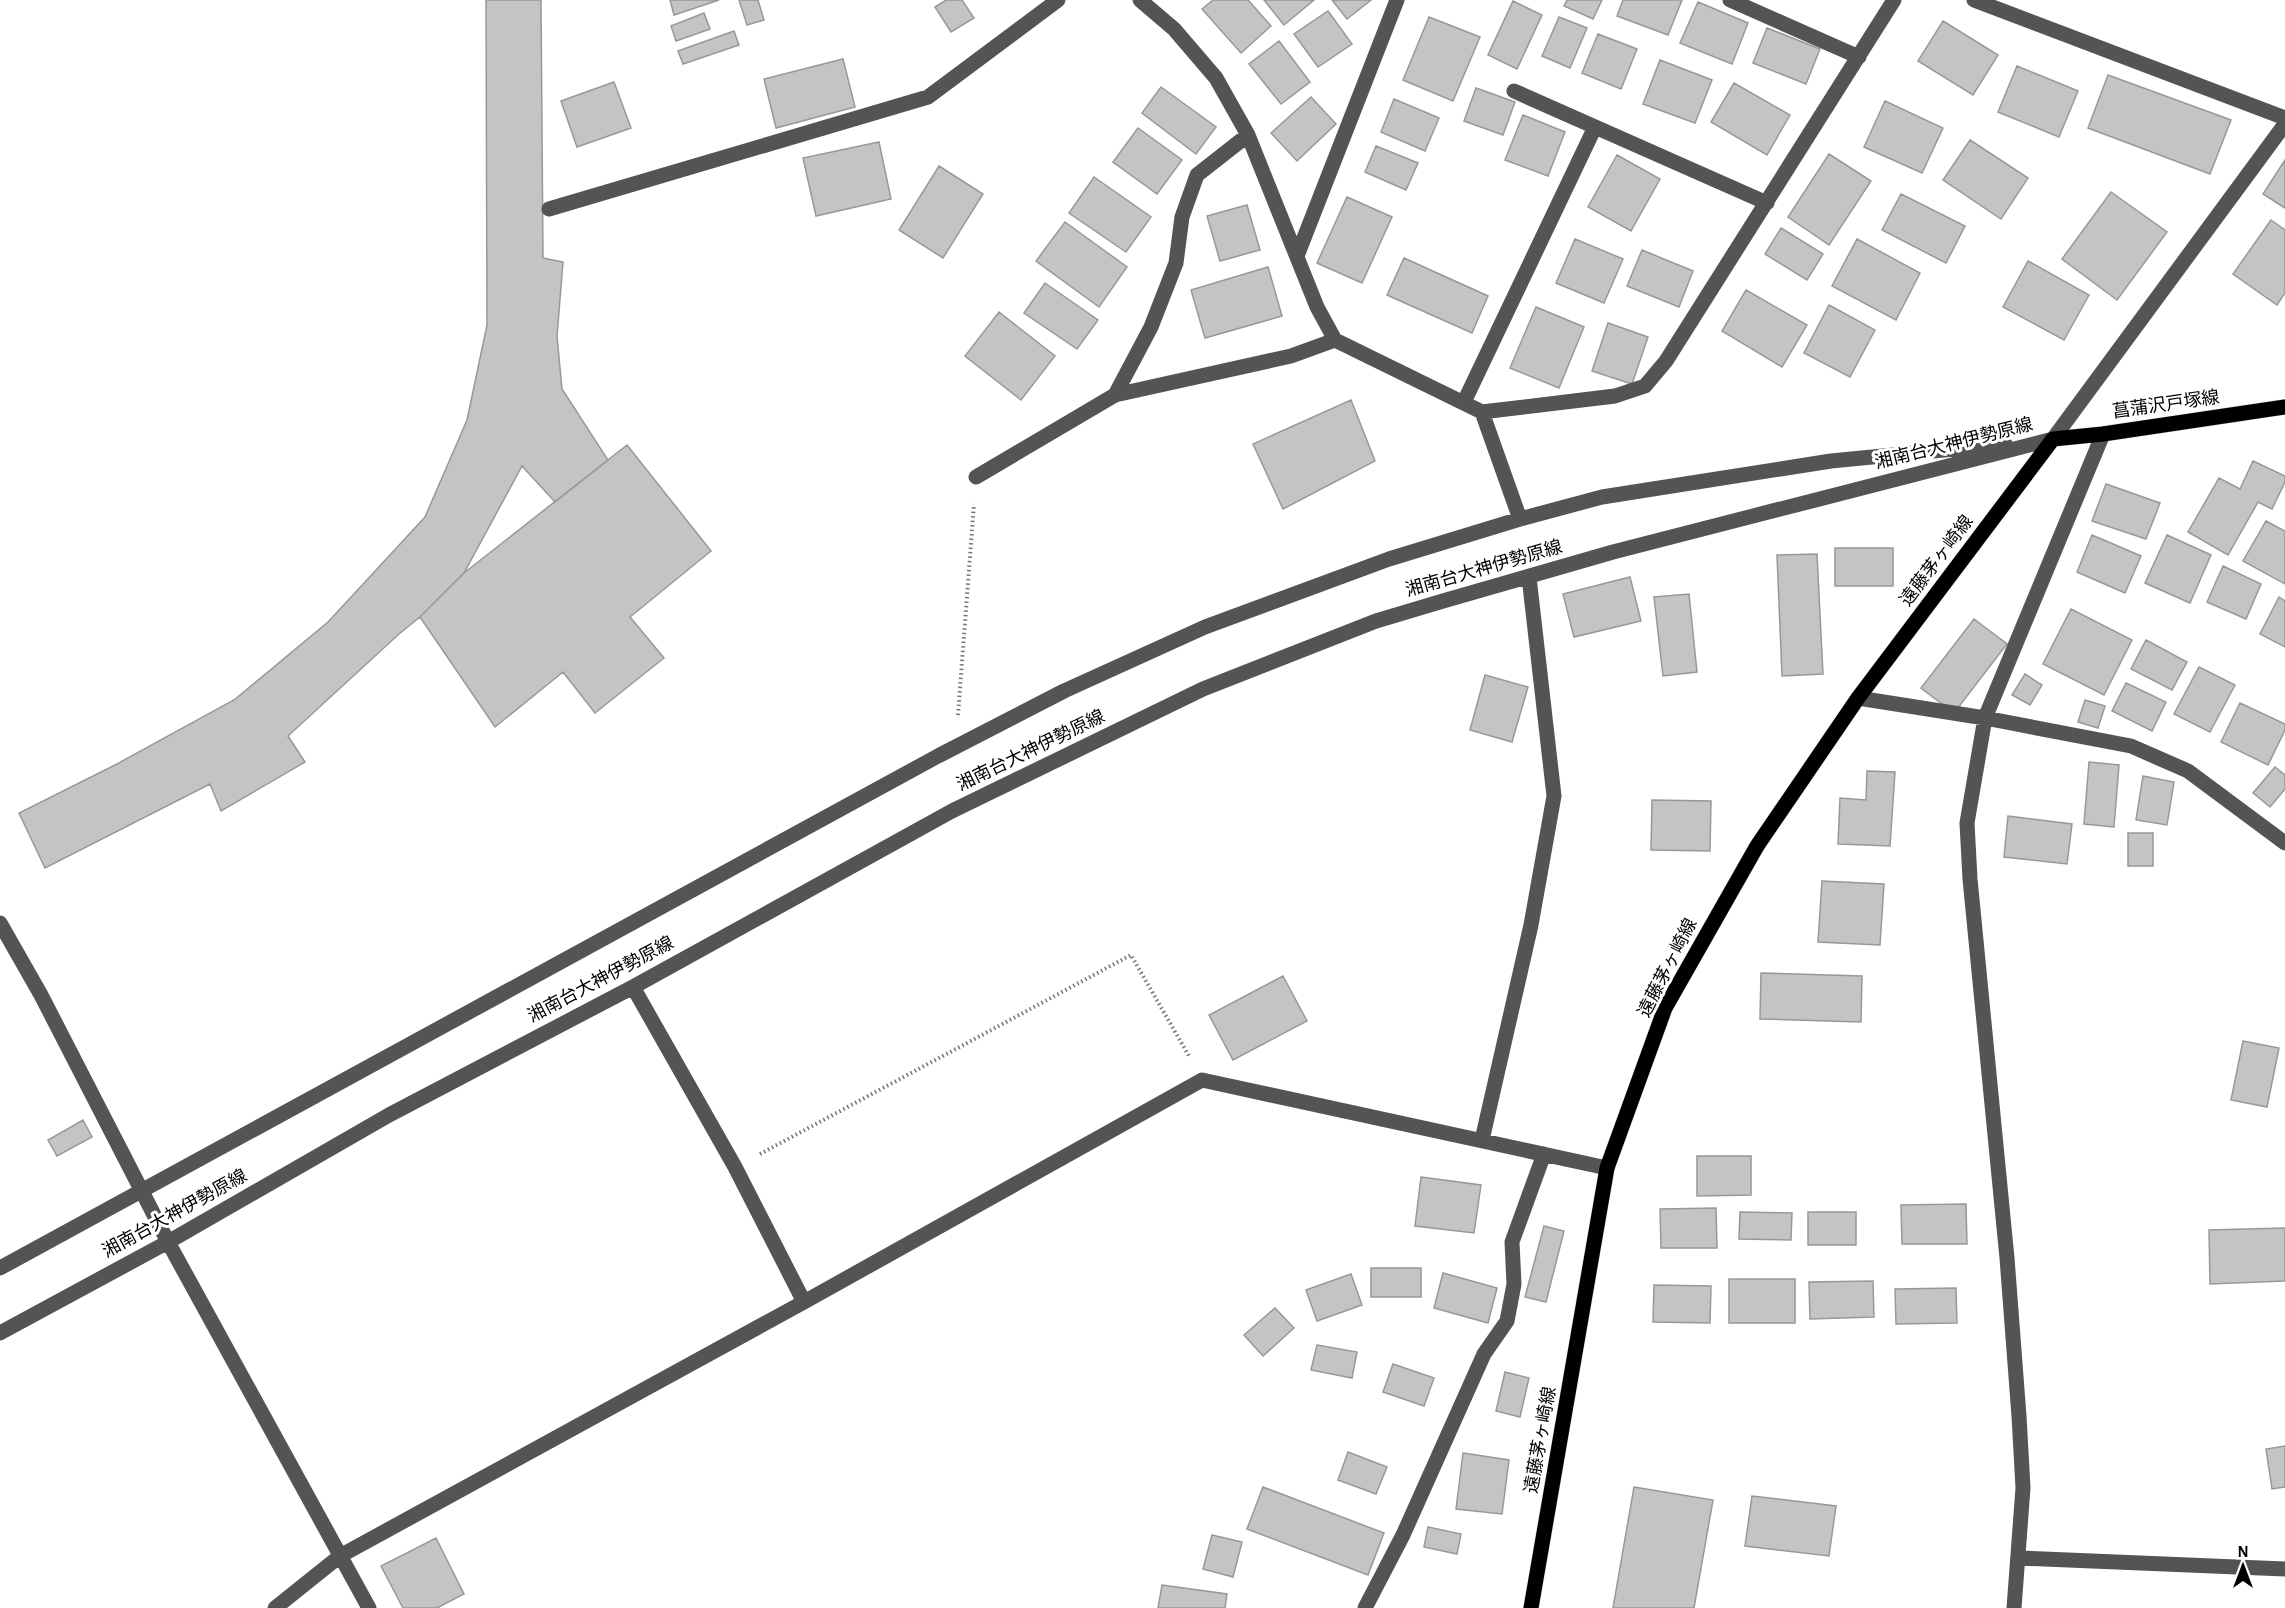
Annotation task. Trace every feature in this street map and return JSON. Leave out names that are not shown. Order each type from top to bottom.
[{"type":"main road","name":"菖蒲沢戸塚線","points":[[2053,439],[2103,434],[2285,407]]},
{"type":"main road","name":"遠藤茅ヶ崎線","points":[[1532,1608],[1607,1168],[1665,1008],[1757,846],[1857,698],[2053,439]]},
{"type":"street","points":[[549,209],[928,97],[1059,0]]},
{"type":"street","points":[[1140,0],[1174,29],[1216,78],[1248,135],[1317,307],[1335,340],[1482,412],[1615,396],[1645,386],[1666,361],[1894,0]]},
{"type":"street","points":[[1297,256],[1397,0]]},
{"type":"street","points":[[1730,0],[1858,57]]},
{"type":"street","points":[[1974,0],[2285,118]]},
{"type":"street","points":[[1514,91],[1767,203]]},
{"type":"street","points":[[2053,439],[2285,124]]},
{"type":"street","points":[[1464,402],[1594,127]]},
{"type":"street","points":[[1115,395],[1150,327],[1176,263],[1182,217],[1197,176],[1248,135]]},
{"type":"street","points":[[976,477],[1115,395],[1291,356],[1335,340]]},
{"type":"street","points":[[1482,412],[1520,519]]},
{"type":"street","points":[[2014,1608],[2023,1488],[2018,1404],[2007,1258],[1970,879],[1967,823],[1984,718],[2103,434]]},
{"type":"street","name":"湘南台大神伊勢原線","points":[[0,1268],[955,747],[1064,691],[1205,627],[1389,559],[1602,497],[1831,461],[2053,439]]},
{"type":"street","name":"湘南台大神伊勢原線","points":[[0,1333],[168,1242],[389,1115],[633,987],[952,811],[1203,689],[1377,621],[1613,552],[2053,439]]},
{"type":"street","points":[[1482,1140],[1531,925],[1554,796],[1529,578]]},
{"type":"street","points":[[1857,698],[1984,718],[2131,746],[2188,771],[2285,843]]},
{"type":"street","points":[[0,923],[41,995],[168,1242],[369,1608]]},
{"type":"street","points":[[633,987],[735,1167],[804,1302]]},
{"type":"street","points":[[275,1608],[340,1556],[804,1302],[1202,1080],[1607,1168]]},
{"type":"street","points":[[1365,1608],[1403,1534],[1484,1354],[1507,1321],[1514,1284],[1512,1242],[1544,1154]]},
{"type":"street","points":[[2019,1558],[2285,1569]]},
{"type":"path","points":[[955,747],[976,477]]},
{"type":"path","points":[[735,1167],[1131,955],[1202,1080]]},
{"type":"building","points":[[486,0],[541,0],[543,258],[563,262],[557,336],[562,389],[608,460],[555,502],[522,466],[464,573],[420,617],[288,736],[305,762],[221,811],[210,784],[45,868],[19,813],[115,765],[234,700],[328,622],[425,517],[467,420],[487,325]]},
{"type":"building","points":[[670,0],[719,0],[674,15]]},
{"type":"building","points":[[739,0],[758,0],[764,20],[747,25]]},
{"type":"building","points":[[946,0],[962,0],[974,18],[951,32],[935,7]]},
{"type":"building","points":[[1213,0],[1248,0],[1271,26],[1241,53],[1202,9]]},
{"type":"building","points":[[1264,0],[1314,0],[1284,25]]},
{"type":"building","points":[[1332,0],[1371,0],[1347,19]]},
{"type":"building","points":[[1567,0],[1602,0],[1593,19],[1564,6]]},
{"type":"building","points":[[1623,0],[1682,0],[1668,35],[1617,16]]},
{"type":"building","points":[[1513,1],[1542,15],[1517,69],[1488,55]]},
{"type":"building","points":[[1698,2],[1748,23],[1732,64],[1680,43]]},
{"type":"building","points":[[1328,11],[1352,44],[1318,67],[1294,34]]},
{"type":"building","points":[[704,13],[710,29],[676,41],[671,26]]},
{"type":"building","points":[[1429,17],[1480,37],[1453,101],[1403,80]]},
{"type":"building","points":[[1559,17],[1587,28],[1570,68],[1542,56]]},
{"type":"building","points":[[1943,21],[1998,55],[1973,95],[1918,61]]},
{"type":"building","points":[[1767,28],[1820,49],[1806,84],[1753,63]]},
{"type":"building","points":[[734,31],[739,45],[683,64],[678,51]]},
{"type":"building","points":[[1598,34],[1637,49],[1621,89],[1582,73]]},
{"type":"building","points":[[1279,41],[1310,82],[1281,104],[1249,64]]},
{"type":"building","points":[[843,59],[855,107],[776,128],[764,79]]},
{"type":"building","points":[[1660,60],[1712,80],[1695,123],[1643,104]]},
{"type":"building","points":[[2017,66],[2078,91],[2059,137],[1998,112]]},
{"type":"building","points":[[2108,75],[2231,120],[2210,174],[2088,128]]},
{"type":"building","points":[[614,82],[631,128],[577,147],[561,101]]},
{"type":"building","points":[[1734,83],[1790,115],[1767,155],[1711,122]]},
{"type":"building","points":[[1161,87],[1216,127],[1196,154],[1142,113]]},
{"type":"building","points":[[1476,88],[1515,102],[1503,135],[1464,121]]},
{"type":"building","points":[[1311,97],[1336,124],[1297,161],[1271,133]]},
{"type":"building","points":[[1394,99],[1439,118],[1425,151],[1381,132]]},
{"type":"building","points":[[1885,101],[1943,128],[1922,173],[1864,147]]},
{"type":"building","points":[[1523,115],[1565,132],[1548,176],[1505,160]]},
{"type":"building","points":[[1138,128],[1182,160],[1157,194],[1113,162]]},
{"type":"building","points":[[1970,140],[2028,178],[2001,219],[1943,180]]},
{"type":"building","points":[[879,142],[891,199],[816,216],[803,158]]},
{"type":"building","points":[[1376,146],[1418,163],[1406,190],[1365,172]]},
{"type":"building","points":[[1829,154],[1871,181],[1829,245],[1788,217]]},
{"type":"building","points":[[1617,155],[1660,179],[1631,231],[1588,207]]},
{"type":"building","points":[[2285,160],[2285,208],[2263,194]]},
{"type":"building","points":[[939,166],[983,194],[943,258],[899,230]]},
{"type":"building","points":[[1094,177],[1151,217],[1126,252],[1069,213]]},
{"type":"building","points":[[2111,192],[2167,232],[2117,300],[2062,259]]},
{"type":"building","points":[[1901,194],[1965,226],[1946,263],[1882,230]]},
{"type":"building","points":[[1347,197],[1392,217],[1362,283],[1317,263]]},
{"type":"building","points":[[1247,205],[1260,250],[1220,261],[1207,216]]},
{"type":"building","points":[[2271,220],[2285,230],[2285,293],[2277,305],[2233,274]]},
{"type":"building","points":[[1065,222],[1127,267],[1099,307],[1036,261]]},
{"type":"building","points":[[1781,228],[1823,254],[1807,280],[1765,254]]},
{"type":"building","points":[[1575,239],[1623,259],[1604,303],[1556,283]]},
{"type":"building","points":[[1857,239],[1920,273],[1896,320],[1832,286]]},
{"type":"building","points":[[1642,250],[1693,271],[1679,307],[1627,286]]},
{"type":"building","points":[[1404,258],[1488,296],[1472,333],[1387,295]]},
{"type":"building","points":[[2028,261],[2089,295],[2064,340],[2003,307]]},
{"type":"building","points":[[1268,267],[1282,316],[1205,338],[1191,290]]},
{"type":"building","points":[[1045,283],[1098,320],[1077,349],[1024,313]]},
{"type":"building","points":[[1746,290],[1807,325],[1782,367],[1722,331]]},
{"type":"building","points":[[1829,305],[1875,330],[1850,377],[1804,353]]},
{"type":"building","points":[[1536,307],[1584,327],[1559,388],[1510,368]]},
{"type":"building","points":[[999,312],[1055,356],[1021,400],[965,356]]},
{"type":"building","points":[[1608,323],[1648,337],[1632,384],[1592,371]]},
{"type":"building","points":[[1351,400],[1375,461],[1283,509],[1253,444]]},
{"type":"building","points":[[627,445],[711,551],[630,617],[664,658],[595,713],[563,672],[495,727],[420,617],[464,573]]},
{"type":"building","points":[[2253,461],[2285,476],[2285,482],[2272,509],[2258,502],[2228,555],[2188,532],[2219,478],[2240,489]]},
{"type":"building","points":[[2106,484],[2160,503],[2146,539],[2092,521]]},
{"type":"building","points":[[2266,521],[2285,531],[2285,584],[2243,561]]},
{"type":"building","points":[[2092,535],[2141,556],[2125,593],[2077,572]]},
{"type":"building","points":[[2167,535],[2211,555],[2190,603],[2145,583]]},
{"type":"building","points":[[1835,548],[1893,548],[1893,586],[1835,586]]},
{"type":"building","points":[[1817,554],[1823,674],[1782,676],[1777,555]]},
{"type":"building","points":[[2223,566],[2261,584],[2246,619],[2207,602]]},
{"type":"building","points":[[1630,577],[1641,621],[1574,637],[1563,594]]},
{"type":"building","points":[[1689,594],[1697,672],[1663,676],[1654,597]]},
{"type":"building","points":[[2279,597],[2285,601],[2285,647],[2260,634]]},
{"type":"building","points":[[2071,609],[2132,640],[2104,695],[2043,664]]},
{"type":"building","points":[[1974,619],[2007,644],[1954,713],[1921,688]]},
{"type":"building","points":[[2146,640],[2187,662],[2172,690],[2131,669]]},
{"type":"building","points":[[2199,667],[2235,685],[2210,732],[2174,714]]},
{"type":"building","points":[[2025,674],[2042,685],[2030,705],[2012,695]]},
{"type":"building","points":[[1485,675],[1528,687],[1512,742],[1470,730]]},
{"type":"building","points":[[2126,683],[2166,702],[2152,731],[2112,711]]},
{"type":"building","points":[[2085,700],[2105,706],[2098,728],[2078,722]]},
{"type":"building","points":[[2240,703],[2285,724],[2285,730],[2268,765],[2221,742]]},
{"type":"building","points":[[2089,762],[2119,765],[2114,827],[2084,824]]},
{"type":"building","points":[[2275,767],[2285,775],[2285,789],[2270,807],[2253,793]]},
{"type":"building","points":[[1867,771],[1895,772],[1890,846],[1838,844],[1840,798],[1866,800]]},
{"type":"building","points":[[2143,776],[2174,782],[2167,825],[2136,820]]},
{"type":"building","points":[[1652,800],[1711,801],[1710,851],[1651,850]]},
{"type":"building","points":[[2008,816],[2072,824],[2067,864],[2004,857]]},
{"type":"building","points":[[2128,833],[2153,833],[2153,866],[2128,866]]},
{"type":"building","points":[[1822,881],[1884,884],[1880,945],[1818,942]]},
{"type":"building","points":[[1761,973],[1862,976],[1861,1022],[1760,1019]]},
{"type":"building","points":[[1283,976],[1307,1021],[1233,1060],[1209,1015]]},
{"type":"building","points":[[2243,1041],[2279,1048],[2267,1107],[2231,1100]]},
{"type":"building","points":[[83,1120],[92,1137],[57,1156],[48,1140]]},
{"type":"building","points":[[1697,1156],[1751,1156],[1751,1195],[1697,1196]]},
{"type":"building","points":[[1421,1177],[1481,1185],[1474,1233],[1415,1226]]},
{"type":"building","points":[[1966,1204],[1967,1244],[1902,1244],[1901,1205]]},
{"type":"building","points":[[1716,1208],[1717,1248],[1661,1248],[1660,1209]]},
{"type":"building","points":[[1740,1212],[1792,1213],[1791,1240],[1739,1239]]},
{"type":"building","points":[[1808,1212],[1856,1212],[1856,1245],[1808,1245]]},
{"type":"building","points":[[1544,1226],[1564,1231],[1546,1302],[1525,1297]]},
{"type":"building","points":[[2285,1228],[2285,1281],[2210,1284],[2209,1230]]},
{"type":"building","points":[[1371,1268],[1421,1268],[1421,1297],[1371,1297]]},
{"type":"building","points":[[1443,1273],[1497,1288],[1488,1323],[1434,1308]]},
{"type":"building","points":[[1351,1274],[1362,1305],[1317,1321],[1306,1290]]},
{"type":"building","points":[[1729,1279],[1795,1279],[1795,1323],[1729,1323]]},
{"type":"building","points":[[1873,1281],[1874,1317],[1810,1319],[1809,1282]]},
{"type":"building","points":[[1654,1285],[1711,1286],[1710,1323],[1653,1322]]},
{"type":"building","points":[[1956,1288],[1957,1323],[1896,1324],[1895,1289]]},
{"type":"building","points":[[1275,1308],[1294,1328],[1263,1356],[1244,1335]]},
{"type":"building","points":[[1317,1345],[1357,1352],[1352,1378],[1311,1370]]},
{"type":"building","points":[[1393,1364],[1434,1378],[1424,1406],[1383,1392]]},
{"type":"building","points":[[1505,1372],[1529,1378],[1520,1417],[1496,1411]]},
{"type":"building","points":[[2285,1446],[2285,1487],[2272,1489],[2266,1449]]},
{"type":"building","points":[[1348,1452],[1387,1467],[1376,1494],[1338,1480]]},
{"type":"building","points":[[1463,1453],[1509,1460],[1502,1514],[1456,1509]]},
{"type":"building","points":[[1263,1487],[1384,1533],[1368,1575],[1247,1529]]},
{"type":"building","points":[[1634,1487],[1713,1500],[1694,1608],[1613,1608]]},
{"type":"building","points":[[1752,1496],[1836,1506],[1829,1556],[1745,1546]]},
{"type":"building","points":[[1428,1527],[1461,1534],[1457,1554],[1424,1547]]},
{"type":"building","points":[[1212,1535],[1242,1542],[1233,1577],[1203,1569]]},
{"type":"building","points":[[436,1538],[464,1594],[437,1608],[403,1608],[381,1566]]},
{"type":"building","points":[[1162,1585],[1227,1594],[1225,1608],[1158,1608]]}]
